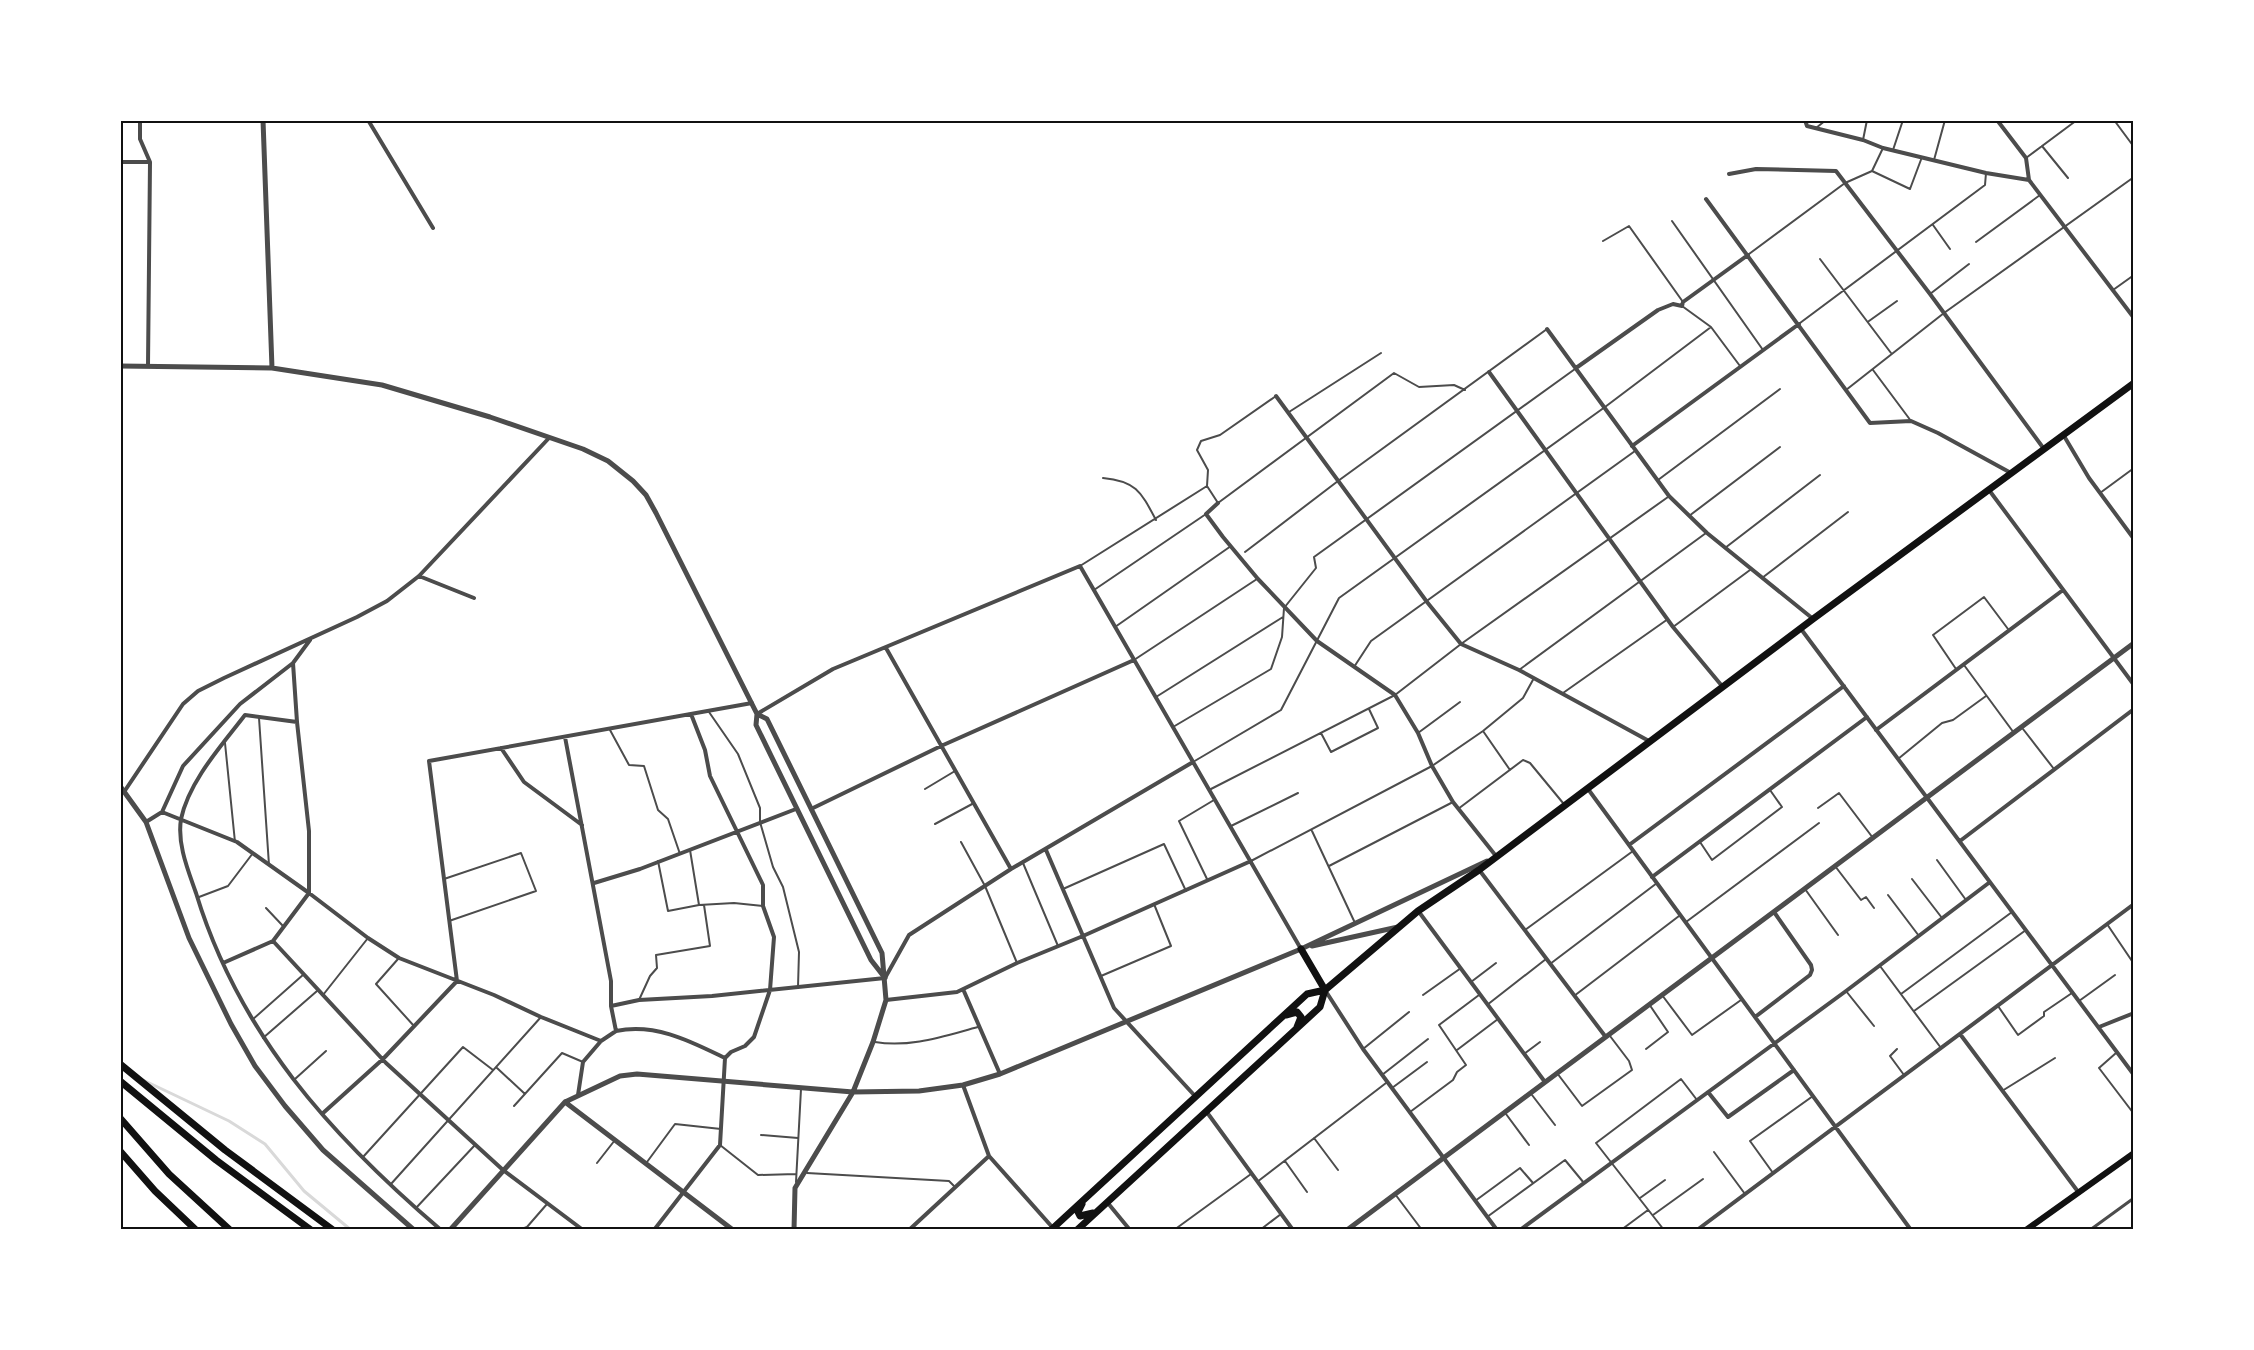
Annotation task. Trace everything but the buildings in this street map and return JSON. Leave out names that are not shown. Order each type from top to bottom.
[{"type":"main road","points":[[1052,1229],[1308,994],[1325,990],[1418,911],[1479,870],[1800,628],[2134,383]]},
{"type":"main road","points":[[1077,1230],[1320,1007],[1325,990],[1301,949]]},
{"type":"main road","points":[[1284,1016],[1297,1012],[1301,1017],[1296,1030]]},
{"type":"main road","points":[[120,1064],[225,1150],[333,1230]]},
{"type":"main road","points":[[120,1081],[216,1160],[311,1230]]},
{"type":"main road","points":[[120,1118],[169,1174],[230,1230]]},
{"type":"main road","points":[[120,1151],[155,1191],[196,1230]]},
{"type":"main road","points":[[2026,1230],[2134,1154]]},
{"type":"main road","points":[[1085,1199],[1078,1212],[1080,1216],[1096,1212]]},
{"type":"street","points":[[140,120],[140,140],[150,162],[148,366]]},
{"type":"street","points":[[263,120],[272,368]]},
{"type":"street","points":[[368,120],[433,228]]},
{"type":"street","points":[[1805,120],[1807,126],[1863,140],[1883,148],[1986,173],[2029,180]]},
{"type":"street","points":[[1997,120],[2026,158],[2029,180],[2134,318]]},
{"type":"street","points":[[120,162],[150,162]]},
{"type":"street","points":[[1730,174],[1756,169],[1836,171],[2044,449]]},
{"type":"street","points":[[1706,199],[1870,423],[1911,421],[1938,433],[2011,473]]},
{"type":"street","points":[[1576,368],[1658,310],[1673,304],[1682,304],[1748,255]]},
{"type":"street","points":[[1632,446],[1798,324]]},
{"type":"street","points":[[1547,329],[1669,496],[1725,548],[1813,619]]},
{"type":"street","points":[[120,366],[272,368],[382,385],[448,403],[583,449],[608,461],[627,475],[646,495],[676,549],[752,703],[758,714],[767,719],[882,953],[886,1000],[873,1042],[854,1092],[795,1188],[794,1230]]},
{"type":"street","points":[[1489,372],[1543,450],[1673,627],[1722,687]]},
{"type":"street","points":[[1276,396],[1427,602],[1461,644],[1519,670],[1650,741]]},
{"type":"street","points":[[2063,435],[2100,493],[2134,539]]},
{"type":"street","points":[[123,793],[183,704],[191,696],[224,678],[387,601],[419,576],[549,438]]},
{"type":"street","points":[[1989,490],[2134,685]]},
{"type":"street","points":[[450,1230],[565,1102],[621,1076],[637,1074],[854,1092],[919,1091],[963,1085],[1000,1074],[1301,949],[1497,856],[1453,802],[1432,766],[1418,733],[1395,694],[1317,641],[1284,608],[1206,514],[1218,503]]},
{"type":"street","points":[[885,978],[871,960],[796,809],[756,725],[758,714],[833,669],[1080,566],[1301,949]]},
{"type":"street","points":[[419,576],[474,598]]},
{"type":"street","points":[[1876,729],[2063,590]]},
{"type":"street","points":[[1800,628],[2134,1075]]},
{"type":"street","points":[[146,822],[162,812],[183,766],[240,704],[293,663],[310,639]]},
{"type":"street","points":[[1347,1230],[2134,643]]},
{"type":"street","points":[[886,647],[1011,869]]},
{"type":"street","points":[[810,809],[941,746],[1134,660]]},
{"type":"street","points":[[223,963],[273,941],[309,893],[309,831],[293,663]]},
{"type":"street","points":[[1629,845],[1844,686]]},
{"type":"street","points":[[457,981],[429,761],[752,703]]},
{"type":"street","points":[[1960,841],[2134,709]]},
{"type":"street","points":[[654,1230],[720,1145],[725,1058],[731,1052],[746,1046],[754,1037],[770,990],[774,937],[763,906],[763,885],[710,776],[705,750],[691,714]]},
{"type":"street","points":[[297,722],[245,715],[192,788],[182,818],[181,843],[197,898],[223,963],[263,1038],[293,1081],[322,1114],[363,1157],[441,1230]]},
{"type":"street","points":[[1652,877],[1867,717]]},
{"type":"street","points":[[565,736],[611,981],[611,1006],[616,1031]]},
{"type":"street","points":[[501,748],[524,782],[583,825]]},
{"type":"street","points":[[885,978],[909,935],[1011,869],[1193,762]]},
{"type":"street","points":[[120,786],[146,822],[189,938],[231,1024],[255,1066],[285,1106],[323,1150],[414,1230]]},
{"type":"street","points":[[1587,788],[1911,1230]]},
{"type":"street","points":[[594,884],[640,869],[796,809]]},
{"type":"street","points":[[162,812],[182,818],[235,842],[399,958],[494,995],[601,1041]]},
{"type":"street","points":[[1046,850],[1114,1008],[1195,1096]]},
{"type":"street","points":[[886,1000],[957,992],[1017,963],[1251,861]]},
{"type":"street","points":[[1479,870],[1574,996],[1607,1035]]},
{"type":"street","points":[[1520,1230],[1846,991],[1990,882]]},
{"type":"street","points":[[1697,1230],[2134,904]]},
{"type":"street","points":[[1418,911],[1545,1082]]},
{"type":"street","points":[[1755,1017],[1810,975],[1812,970],[1811,965],[1774,912]]},
{"type":"street","points":[[1301,949],[1398,927]]},
{"type":"street","points":[[273,941],[383,1059],[449,1121],[503,1170],[580,1229]]},
{"type":"street","points":[[611,1006],[639,1000],[712,996],[885,978]]},
{"type":"street","points":[[322,1114],[383,1059],[457,981]]},
{"type":"street","points":[[963,989],[1000,1074]]},
{"type":"street","points":[[1325,990],[1363,1049],[1497,1230]]},
{"type":"street","points":[[2099,1027],[2134,1013]]},
{"type":"street","points":[[578,1096],[583,1062],[601,1041],[616,1031],[630,1028],[658,1029],[725,1058]]},
{"type":"street","points":[[1960,1034],[2079,1193]]},
{"type":"street","points":[[1708,1092],[1728,1117],[1794,1070]]},
{"type":"street","points":[[963,1085],[989,1156],[1052,1229]]},
{"type":"street","points":[[565,1102],[733,1230]]},
{"type":"street","points":[[1206,1110],[1293,1230]]},
{"type":"street","points":[[909,1230],[989,1156]]},
{"type":"street","points":[[2090,1230],[2134,1198]]},
{"type":"street","points":[[1107,1202],[1130,1230]]},
{"type":"lane","points":[[1816,128],[1826,120]]},
{"type":"lane","points":[[1863,140],[1867,120]]},
{"type":"lane","points":[[1893,150],[1903,120]]},
{"type":"lane","points":[[1934,160],[1945,120]]},
{"type":"lane","points":[[2026,158],[2077,120]]},
{"type":"lane","points":[[2114,120],[2134,147]]},
{"type":"lane","points":[[2042,146],[2068,178]]},
{"type":"lane","points":[[1748,255],[1845,183],[1872,171],[1883,148]]},
{"type":"lane","points":[[1872,171],[1910,189],[1922,157]]},
{"type":"lane","points":[[1798,324],[1984,185],[1986,173]]},
{"type":"lane","points":[[1846,390],[1944,313],[2134,177]]},
{"type":"lane","points":[[1976,242],[2040,195]]},
{"type":"lane","points":[[1672,222],[1763,350]]},
{"type":"lane","points":[[1933,225],[1950,249]]},
{"type":"lane","points":[[1603,240],[1629,226],[1682,304],[1711,327],[1740,366]]},
{"type":"lane","points":[[1820,259],[1891,353]]},
{"type":"lane","points":[[1930,294],[1969,264]]},
{"type":"lane","points":[[2113,290],[2134,275]]},
{"type":"lane","points":[[1869,321],[1897,301]]},
{"type":"lane","points":[[1193,762],[1281,710],[1339,598],[1605,407],[1711,327]]},
{"type":"lane","points":[[1245,552],[1338,481],[1547,329]]},
{"type":"lane","points":[[1289,412],[1381,353]]},
{"type":"lane","points":[[1173,727],[1271,669],[1282,637],[1284,608],[1316,568],[1314,557],[1576,368]]},
{"type":"lane","points":[[1873,370],[1911,421]]},
{"type":"lane","points":[[1276,396],[1220,435],[1201,441],[1197,450],[1208,470],[1208,486],[1218,503],[1394,374],[1419,387],[1454,385],[1465,390]]},
{"type":"lane","points":[[1658,480],[1780,389]]},
{"type":"lane","points":[[1689,516],[1780,447]]},
{"type":"lane","points":[[1354,668],[1371,641],[1636,450]]},
{"type":"lane","points":[[2100,493],[2134,468]]},
{"type":"lane","points":[[1725,548],[1820,475]]},
{"type":"lane","points":[[1103,478],[1122,480],[1142,493],[1156,520]]},
{"type":"lane","points":[[1080,566],[1208,486]]},
{"type":"lane","points":[[1209,790],[1395,694],[1461,644],[1669,496]]},
{"type":"lane","points":[[1762,578],[1848,512]]},
{"type":"lane","points":[[1094,590],[1206,514]]},
{"type":"lane","points":[[1519,670],[1707,532]]},
{"type":"lane","points":[[1115,627],[1231,546]]},
{"type":"lane","points":[[1673,627],[1751,569]]},
{"type":"lane","points":[[1134,660],[1258,579]]},
{"type":"lane","points":[[1956,669],[1934,635],[1984,597],[2009,630]]},
{"type":"lane","points":[[1155,697],[1283,618]]},
{"type":"lane","points":[[1563,693],[1668,619]]},
{"type":"lane","points":[[1963,664],[2014,733]]},
{"type":"lane","points":[[1251,861],[1432,766],[1483,731],[1523,698],[1534,678]]},
{"type":"lane","points":[[1898,759],[1942,723],[1953,720],[1986,696]]},
{"type":"lane","points":[[1418,733],[1460,702]]},
{"type":"lane","points":[[1321,733],[1331,752],[1349,743],[1377,728],[1369,708]]},
{"type":"lane","points":[[708,710],[738,754],[760,808],[760,822],[773,867],[783,887],[799,952],[798,987]]},
{"type":"lane","points":[[259,717],[269,865]]},
{"type":"lane","points":[[2022,727],[2054,769]]},
{"type":"lane","points":[[609,729],[629,765],[644,766],[658,810],[668,819],[680,854]]},
{"type":"lane","points":[[1483,731],[1510,770]]},
{"type":"lane","points":[[225,743],[235,842]]},
{"type":"lane","points":[[1458,809],[1523,760],[1530,763],[1565,805]]},
{"type":"lane","points":[[925,789],[955,771]]},
{"type":"lane","points":[[1700,842],[1712,860],[1782,807],[1770,790]]},
{"type":"lane","points":[[1818,808],[1839,793],[1873,838]]},
{"type":"lane","points":[[1231,826],[1298,794]]},
{"type":"lane","points":[[1208,881],[1179,821],[1215,800]]},
{"type":"lane","points":[[1329,866],[1453,802]]},
{"type":"lane","points":[[935,824],[974,803]]},
{"type":"lane","points":[[1686,922],[1819,824]]},
{"type":"lane","points":[[1312,831],[1355,923]]},
{"type":"lane","points":[[961,842],[985,886],[1017,963]]},
{"type":"lane","points":[[1063,889],[1164,844],[1186,891]]},
{"type":"lane","points":[[690,850],[699,905]]},
{"type":"lane","points":[[1525,930],[1633,851]]},
{"type":"lane","points":[[444,879],[521,853],[536,891],[449,921]]},
{"type":"lane","points":[[197,898],[228,886],[253,854]]},
{"type":"lane","points":[[1937,860],[1966,900]]},
{"type":"lane","points":[[658,861],[668,910],[734,903],[763,906]]},
{"type":"lane","points":[[1023,863],[1058,946]]},
{"type":"lane","points":[[1835,866],[1860,900],[1866,897],[1874,908]]},
{"type":"lane","points":[[1912,879],[1942,918]]},
{"type":"lane","points":[[1550,964],[1657,883]]},
{"type":"lane","points":[[1805,889],[1838,935]]},
{"type":"lane","points":[[1888,895],[1919,936]]},
{"type":"lane","points":[[1101,975],[1171,946],[1154,904]]},
{"type":"lane","points":[[639,1000],[650,976],[657,968],[656,955],[710,946],[704,905]]},
{"type":"lane","points":[[266,908],[285,928]]},
{"type":"lane","points":[[1901,994],[2012,912]]},
{"type":"lane","points":[[1574,996],[1680,915]]},
{"type":"lane","points":[[2107,924],[2134,964]]},
{"type":"lane","points":[[1914,1011],[2026,930]]},
{"type":"lane","points":[[323,994],[368,938]]},
{"type":"lane","points":[[399,958],[376,984],[414,1026]]},
{"type":"lane","points":[[1487,1005],[1546,959]]},
{"type":"lane","points":[[1471,982],[1496,963]]},
{"type":"lane","points":[[1879,965],[1941,1048]]},
{"type":"lane","points":[[1423,995],[1461,968]]},
{"type":"lane","points":[[252,1020],[304,974]]},
{"type":"lane","points":[[2079,1001],[2115,975]]},
{"type":"lane","points":[[263,1038],[318,990]]},
{"type":"lane","points":[[1846,991],[1874,1026]]},
{"type":"lane","points":[[1998,1006],[2018,1035],[2072,992]]},
{"type":"lane","points":[[1410,1112],[1454,1080],[1457,1072],[1466,1065],[1439,1025],[1479,995]]},
{"type":"lane","points":[[1662,995],[1692,1035],[1742,999]]},
{"type":"lane","points":[[1646,1049],[1668,1032],[1649,1004]]},
{"type":"lane","points":[[1363,1049],[1409,1012]]},
{"type":"lane","points":[[391,1184],[498,1068],[541,1017]]},
{"type":"lane","points":[[1457,1050],[1498,1018]]},
{"type":"lane","points":[[873,1042],[892,1045],[930,1039],[978,1027]]},
{"type":"lane","points":[[1557,1073],[1582,1106],[1632,1070],[1629,1060],[1607,1035]]},
{"type":"lane","points":[[1382,1075],[1428,1039]]},
{"type":"lane","points":[[1524,1054],[1540,1042]]},
{"type":"lane","points":[[363,1157],[463,1047],[494,1071]]},
{"type":"lane","points":[[1897,1049],[1890,1056],[1904,1076]]},
{"type":"lane","points":[[293,1081],[326,1051]]},
{"type":"lane","points":[[2117,1052],[2099,1068],[2134,1114]]},
{"type":"lane","points":[[514,1106],[562,1053],[583,1062]]},
{"type":"lane","points":[[2002,1091],[2055,1058]]},
{"type":"lane","points":[[1392,1088],[1427,1062]]},
{"type":"lane","points":[[498,1068],[525,1094]]},
{"type":"lane","points":[[1664,1230],[1596,1143],[1681,1080],[1697,1100]]},
{"type":"lane","points":[[1257,1182],[1387,1082]]},
{"type":"lane","points":[[795,1188],[801,1087]]},
{"type":"lane","points":[[1531,1092],[1556,1125]]},
{"type":"lane","points":[[1773,1173],[1750,1141],[1813,1096]]},
{"type":"lane","points":[[1504,1112],[1529,1145]]},
{"type":"lane","points":[[646,1163],[675,1124],[721,1129]]},
{"type":"lane","points":[[761,1136],[798,1137]]},
{"type":"lane","points":[[1314,1138],[1338,1170]]},
{"type":"lane","points":[[597,1163],[615,1140]]},
{"type":"lane","points":[[416,1208],[475,1145]]},
{"type":"lane","points":[[720,1145],[758,1175],[796,1174]]},
{"type":"lane","points":[[1714,1152],[1744,1194]]},
{"type":"lane","points":[[1488,1217],[1565,1160],[1584,1183]]},
{"type":"lane","points":[[1285,1161],[1307,1192]]},
{"type":"lane","points":[[1475,1200],[1520,1168],[1533,1183]]},
{"type":"lane","points":[[805,1172],[949,1181],[955,1187]]},
{"type":"lane","points":[[1174,1230],[1251,1174]]},
{"type":"lane","points":[[1653,1215],[1703,1179]]},
{"type":"lane","points":[[1640,1198],[1665,1180]]},
{"type":"lane","points":[[1395,1194],[1422,1230]]},
{"type":"lane","points":[[519,1230],[527,1227],[547,1204]]},
{"type":"lane","points":[[1621,1230],[1649,1209]]},
{"type":"lane","points":[[1260,1230],[1281,1214]]},
{"type":"waterway","points":[[143,1080],[229,1121],[265,1144],[304,1191],[351,1230]]}]
